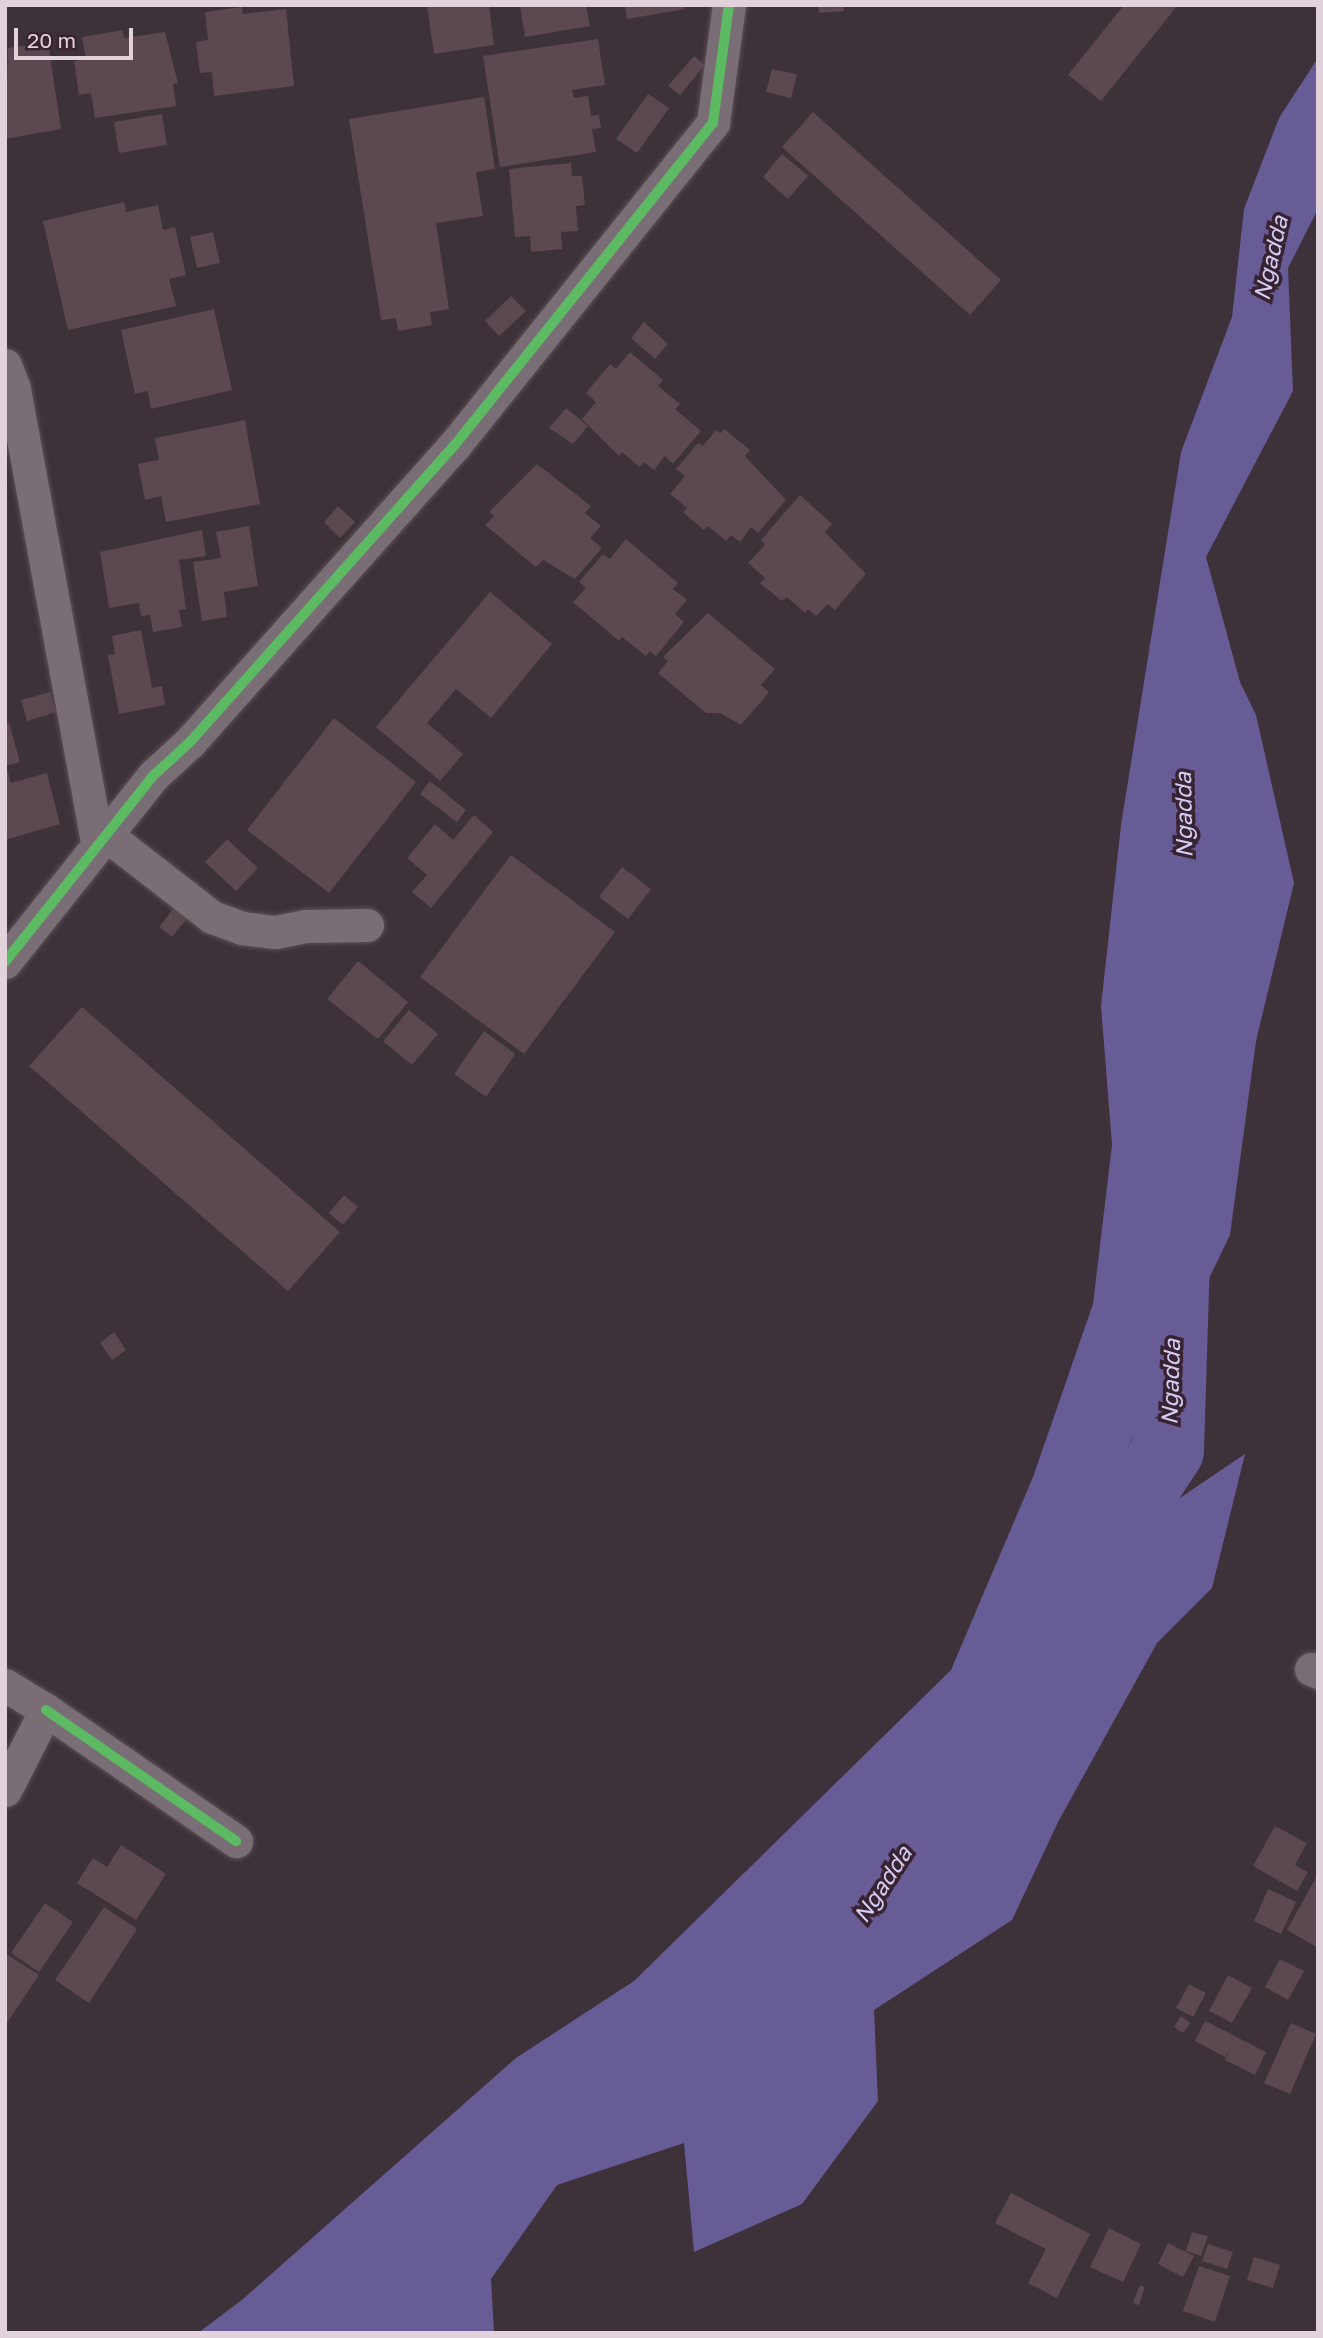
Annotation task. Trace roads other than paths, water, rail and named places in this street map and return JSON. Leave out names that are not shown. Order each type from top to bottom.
[{"type":"street","points":[[5,962],[101,839],[454,446],[713,123],[729,5]]},
{"type":"street","points":[[5,365],[14,389],[101,839],[212,917],[242,928],[275,932],[305,926],[367,925]]},
{"type":"street","points":[[5,1685],[236,1840]]},
{"type":"street","points":[[5,1790],[46,1710]]},
{"type":"water","points":[[1318,58],[1318,209],[1288,268],[1293,391],[1206,557],[1240,682],[1256,715],[1294,883],[1256,1041],[1230,1235],[1066,1575],[1245,1454],[1212,1588],[1157,1643],[1058,1822],[1012,1920],[874,2010],[878,2101],[802,2204],[694,2252],[684,2143],[557,2185],[491,2279],[494,2333],[198,2333],[243,2299],[516,2058],[634,1981],[951,1670],[1033,1477],[1093,1304],[1112,1145],[1101,1006],[1121,825],[1181,452],[1232,317],[1244,209],[1279,118]]},
{"type":"waterway","name":"Ngadda","points":[[1046,1636],[1168,1450],[1174,1258]]}]
